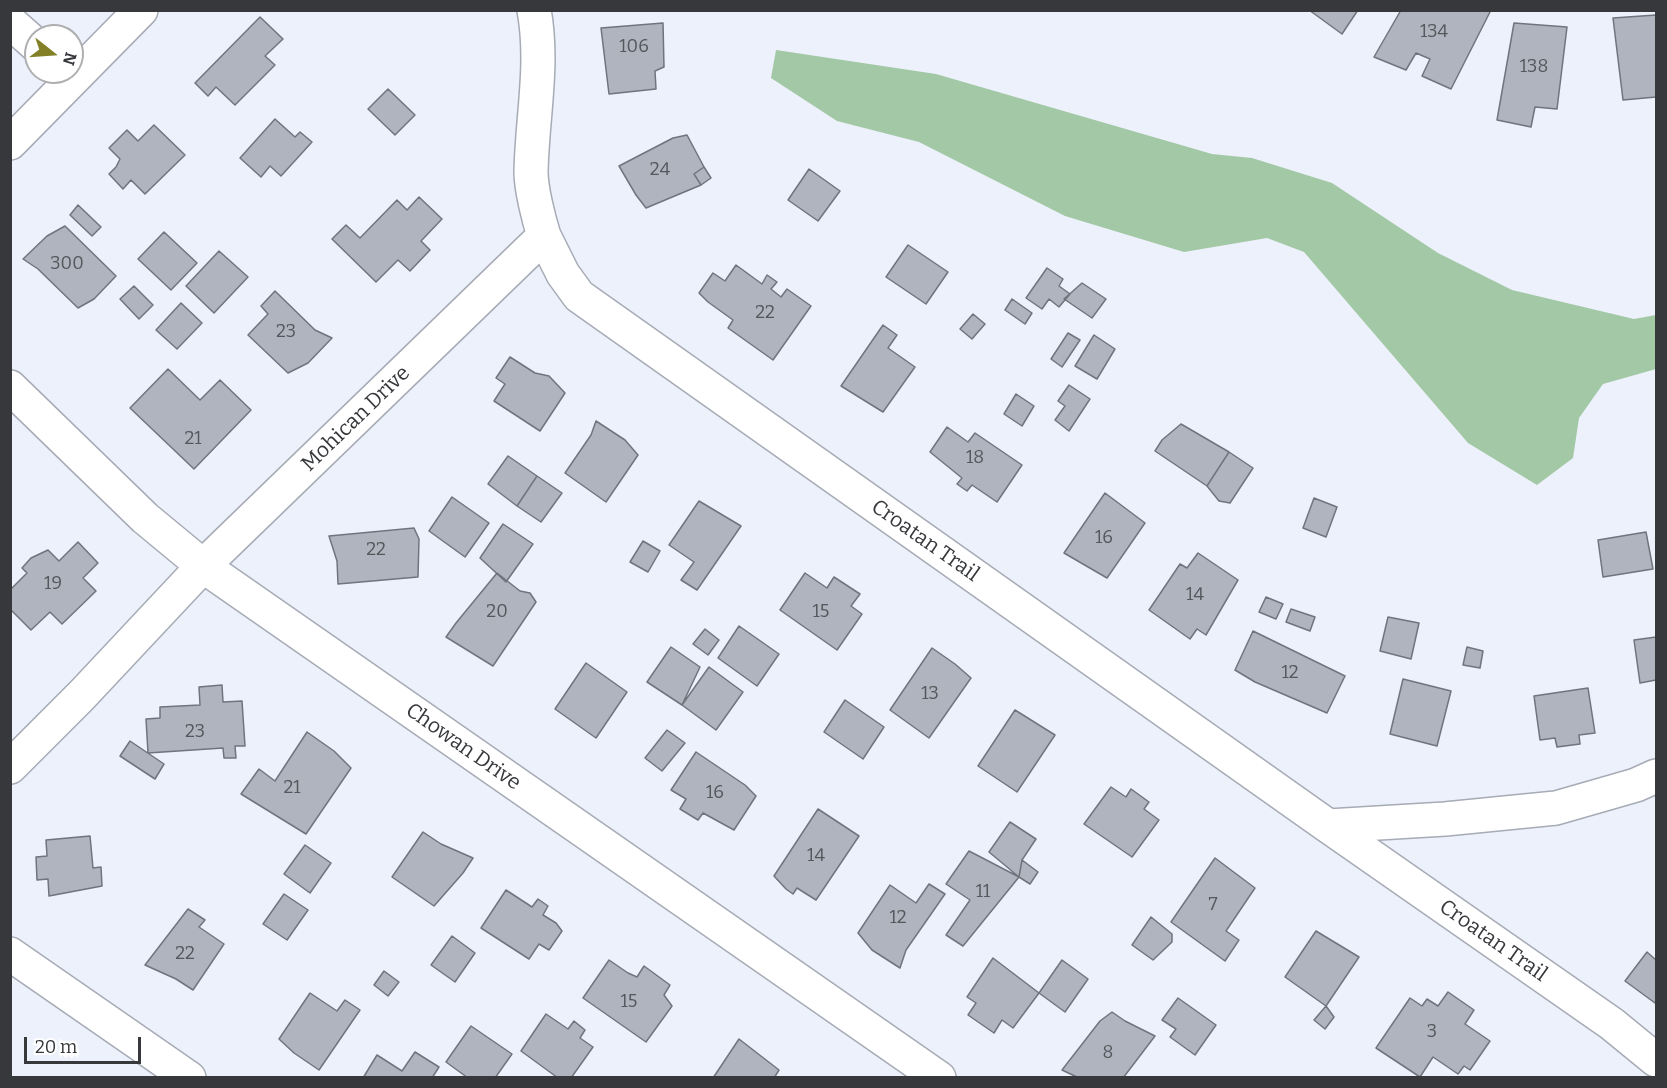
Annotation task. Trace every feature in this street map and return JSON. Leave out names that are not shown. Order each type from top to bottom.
[{"type":"street","points":[[84,62],[141,10]]},
{"type":"street","points":[[534,10],[539,58],[531,175],[544,236]]},
{"type":"street","points":[[10,22],[24,34]]},
{"type":"street","points":[[10,143],[62,84]]},
{"type":"street","name":"Mohican Drive","points":[[10,767],[82,695],[203,566],[544,236]]},
{"type":"street","name":"Croatan Trail","points":[[544,236],[563,274],[579,296],[1612,1024],[1656,1059]]},
{"type":"street","name":"Chowan Drive","points":[[10,387],[145,518],[203,566],[939,1077]]},
{"type":"street","points":[[1328,826],[1445,819],[1556,808],[1636,785],[1656,776]]},
{"type":"street","points":[[10,954],[189,1077]]},
{"type":"green space","points":[[776,50],[936,74],[1212,154],[1252,158],[1332,183],[1438,253],[1512,290],[1634,319],[1656,315],[1656,369],[1603,384],[1579,418],[1573,458],[1537,485],[1468,443],[1304,252],[1267,238],[1184,252],[1065,216],[919,142],[837,121],[771,78]]},
{"type":"building","points":[[1309,10],[1358,10],[1342,34]]},
{"type":"building","points":[[1401,10],[1491,10],[1451,89],[1422,76],[1430,59],[1416,53],[1406,70],[1374,57]]},
{"type":"building","points":[[1656,15],[1656,97],[1623,100],[1613,18]]},
{"type":"building","points":[[260,17],[283,39],[265,56],[275,65],[235,105],[216,87],[208,96],[195,83]]},
{"type":"building","points":[[663,23],[664,67],[655,71],[656,89],[609,94],[601,28]]},
{"type":"building","points":[[1514,23],[1567,27],[1557,109],[1535,107],[1531,127],[1497,120]]},
{"type":"building","points":[[388,89],[415,115],[395,135],[368,109]]},
{"type":"building","points":[[275,119],[295,137],[300,132],[312,142],[281,176],[270,166],[261,177],[240,158]]},
{"type":"building","points":[[154,125],[185,155],[145,194],[131,180],[123,189],[109,174],[120,159],[109,148],[127,130],[138,141]]},
{"type":"building","points":[[687,135],[704,167],[694,174],[701,185],[646,208],[619,166],[673,138]]},
{"type":"building","points":[[704,167],[711,178],[701,185],[694,174]]},
{"type":"building","points":[[809,169],[840,191],[818,221],[788,200]]},
{"type":"building","points":[[419,197],[442,219],[421,241],[430,250],[410,271],[398,260],[376,282],[332,239],[346,225],[360,238],[397,200],[407,210]]},
{"type":"building","points":[[78,205],[101,227],[92,236],[70,215]]},
{"type":"building","points":[[65,226],[116,276],[94,299],[78,308],[38,269],[23,259],[47,236]]},
{"type":"building","points":[[164,232],[197,263],[171,290],[138,259]]},
{"type":"building","points":[[908,245],[948,272],[926,304],[886,277]]},
{"type":"building","points":[[219,251],[248,277],[214,313],[186,286]]},
{"type":"building","points":[[736,265],[762,284],[767,275],[777,282],[771,289],[781,297],[787,289],[811,306],[773,360],[728,328],[733,320],[699,293],[713,273],[725,281]]},
{"type":"building","points":[[1047,268],[1063,279],[1059,286],[1070,294],[1059,307],[1049,299],[1042,309],[1026,298]]},
{"type":"building","points":[[1082,283],[1106,299],[1092,318],[1064,299]]},
{"type":"building","points":[[134,286],[153,305],[139,319],[120,299]]},
{"type":"building","points":[[275,291],[315,330],[332,338],[308,363],[288,373],[248,335],[268,314],[261,306]]},
{"type":"building","points":[[1012,299],[1032,313],[1025,324],[1005,310]]},
{"type":"building","points":[[181,303],[202,323],[177,349],[156,330]]},
{"type":"building","points":[[973,314],[985,324],[972,339],[960,329]]},
{"type":"building","points":[[883,325],[897,335],[888,348],[915,367],[883,412],[841,386]]},
{"type":"building","points":[[1068,333],[1080,340],[1062,367],[1051,359]]},
{"type":"building","points":[[1094,335],[1115,349],[1097,379],[1075,366]]},
{"type":"building","points":[[510,357],[535,373],[549,376],[565,393],[540,431],[494,401],[505,384],[496,378]]},
{"type":"building","points":[[168,369],[200,400],[220,380],[251,410],[194,469],[130,408]]},
{"type":"building","points":[[1069,385],[1090,399],[1069,431],[1055,420],[1065,406],[1058,401]]},
{"type":"building","points":[[1016,394],[1034,406],[1022,426],[1004,414]]},
{"type":"building","points":[[596,421],[625,440],[638,455],[606,502],[565,473],[591,435]]},
{"type":"building","points":[[1181,424],[1229,452],[1207,486],[1155,451],[1162,440]]},
{"type":"building","points":[[947,427],[968,442],[975,433],[1022,465],[997,502],[972,485],[967,491],[957,484],[962,478],[930,452]]},
{"type":"building","points":[[1229,452],[1253,468],[1230,503],[1219,501],[1207,486]]},
{"type":"building","points":[[508,456],[537,476],[517,506],[488,484]]},
{"type":"building","points":[[537,476],[562,493],[541,522],[517,506]]},
{"type":"building","points":[[1105,493],[1145,523],[1107,578],[1064,553]]},
{"type":"building","points":[[452,497],[489,523],[465,557],[429,531]]},
{"type":"building","points":[[1314,498],[1337,507],[1326,537],[1303,528]]},
{"type":"building","points":[[699,501],[741,526],[697,590],[681,580],[694,562],[669,545]]},
{"type":"building","points":[[503,524],[533,544],[506,582],[480,558]]},
{"type":"building","points":[[414,528],[419,539],[418,577],[338,584],[337,561],[329,536]]},
{"type":"building","points":[[1646,532],[1653,569],[1603,577],[1598,540]]},
{"type":"building","points":[[643,541],[660,551],[648,572],[630,562]]},
{"type":"building","points":[[78,542],[98,563],[83,578],[96,591],[62,624],[50,612],[31,630],[10,609],[10,590],[27,573],[22,568],[31,558],[48,550],[59,561]]},
{"type":"building","points":[[1198,553],[1238,580],[1206,635],[1197,629],[1190,639],[1149,610],[1180,564],[1187,568]]},
{"type":"building","points":[[497,573],[520,591],[530,593],[536,602],[493,666],[446,637]]},
{"type":"building","points":[[805,573],[827,588],[834,577],[860,594],[851,606],[862,614],[837,650],[780,610]]},
{"type":"building","points":[[1266,597],[1283,604],[1276,619],[1259,612]]},
{"type":"building","points":[[1291,609],[1315,617],[1310,631],[1286,622]]},
{"type":"building","points":[[1388,617],[1419,623],[1411,659],[1380,651]]},
{"type":"building","points":[[739,626],[779,654],[757,686],[718,658]]},
{"type":"building","points":[[705,629],[719,640],[708,655],[693,644]]},
{"type":"building","points":[[1253,631],[1345,676],[1327,713],[1255,682],[1235,670]]},
{"type":"building","points":[[1656,637],[1656,680],[1640,683],[1634,640]]},
{"type":"building","points":[[671,647],[700,667],[682,705],[647,682]]},
{"type":"building","points":[[1467,647],[1483,651],[1480,668],[1463,665]]},
{"type":"building","points":[[932,648],[971,678],[929,738],[890,710]]},
{"type":"building","points":[[586,663],[627,692],[596,738],[555,709]]},
{"type":"building","points":[[709,667],[743,692],[716,730],[682,705]]},
{"type":"building","points":[[1403,679],[1451,691],[1437,746],[1390,734]]},
{"type":"building","points":[[222,685],[223,702],[242,701],[245,746],[235,746],[236,758],[224,758],[223,748],[148,753],[146,719],[160,718],[160,707],[200,705],[199,687]]},
{"type":"building","points":[[1588,688],[1595,733],[1579,735],[1580,744],[1557,747],[1555,738],[1540,740],[1534,696]]},
{"type":"building","points":[[845,700],[884,727],[863,759],[824,732]]},
{"type":"building","points":[[1015,710],[1055,735],[1017,792],[978,766]]},
{"type":"building","points":[[667,730],[685,743],[662,771],[645,758]]},
{"type":"building","points":[[307,732],[334,751],[351,768],[306,834],[241,794],[259,769],[275,781]]},
{"type":"building","points":[[130,741],[164,764],[155,779],[120,756]]},
{"type":"building","points":[[696,752],[745,785],[756,796],[734,830],[703,813],[698,820],[680,809],[686,799],[671,790]]},
{"type":"building","points":[[1111,787],[1126,797],[1131,789],[1149,802],[1144,809],[1159,820],[1132,857],[1084,824]]},
{"type":"building","points":[[818,809],[859,836],[816,900],[797,888],[793,894],[774,876]]},
{"type":"building","points":[[1010,822],[1036,839],[1022,860],[1019,877],[989,852]]},
{"type":"building","points":[[423,832],[441,844],[473,858],[434,906],[392,877]]},
{"type":"building","points":[[90,836],[93,868],[101,867],[102,886],[49,896],[48,879],[37,880],[36,857],[47,856],[46,840]]},
{"type":"building","points":[[305,845],[331,863],[310,893],[284,874]]},
{"type":"building","points":[[969,851],[1019,877],[963,946],[946,935],[970,900],[946,884]]},
{"type":"building","points":[[1215,858],[1255,888],[1226,931],[1239,940],[1225,961],[1171,922]]},
{"type":"building","points":[[1022,860],[1038,872],[1030,884],[1019,877]]},
{"type":"building","points":[[929,884],[945,894],[906,950],[900,968],[872,950],[858,933],[890,885],[916,903]]},
{"type":"building","points":[[506,890],[532,907],[538,899],[548,906],[543,915],[556,923],[562,931],[549,950],[539,944],[529,959],[481,928]]},
{"type":"building","points":[[284,894],[308,910],[287,940],[263,924]]},
{"type":"building","points":[[188,909],[205,920],[199,927],[224,944],[193,990],[176,979],[145,965]]},
{"type":"building","points":[[1151,917],[1172,934],[1172,942],[1153,960],[1132,945]]},
{"type":"building","points":[[1316,931],[1359,957],[1326,1006],[1285,977]]},
{"type":"building","points":[[452,936],[475,953],[455,982],[431,965]]},
{"type":"building","points":[[1647,952],[1656,960],[1655,1003],[1625,981]]},
{"type":"building","points":[[993,958],[1039,993],[1013,1028],[1002,1020],[994,1033],[968,1015],[976,1003],[967,997]]},
{"type":"building","points":[[609,960],[637,977],[644,966],[670,985],[664,995],[672,1006],[646,1042],[583,998]]},
{"type":"building","points":[[1062,960],[1088,979],[1065,1012],[1039,993]]},
{"type":"building","points":[[384,971],[399,982],[388,996],[374,985]]},
{"type":"building","points":[[1448,992],[1474,1010],[1465,1024],[1490,1041],[1470,1070],[1464,1066],[1458,1074],[1433,1057],[1420,1077],[1376,1048],[1410,998],[1422,1006],[1427,999],[1438,1006]]},
{"type":"building","points":[[310,993],[337,1011],[345,1000],[360,1010],[319,1070],[294,1053],[279,1039]]},
{"type":"building","points":[[1178,998],[1216,1025],[1195,1055],[1170,1037],[1176,1029],[1162,1020]]},
{"type":"building","points":[[1326,1006],[1334,1017],[1325,1029],[1314,1020]]},
{"type":"building","points":[[1112,1012],[1155,1036],[1123,1078],[1079,1078],[1062,1070],[1100,1021]]},
{"type":"building","points":[[546,1014],[568,1029],[574,1021],[585,1030],[580,1038],[593,1047],[571,1078],[558,1078],[521,1051]]},
{"type":"building","points":[[471,1026],[512,1054],[495,1078],[468,1078],[446,1062]]},
{"type":"building","points":[[739,1039],[779,1070],[774,1078],[713,1078]]},
{"type":"building","points":[[415,1052],[439,1067],[432,1078],[363,1078],[377,1055],[402,1071]]}]
